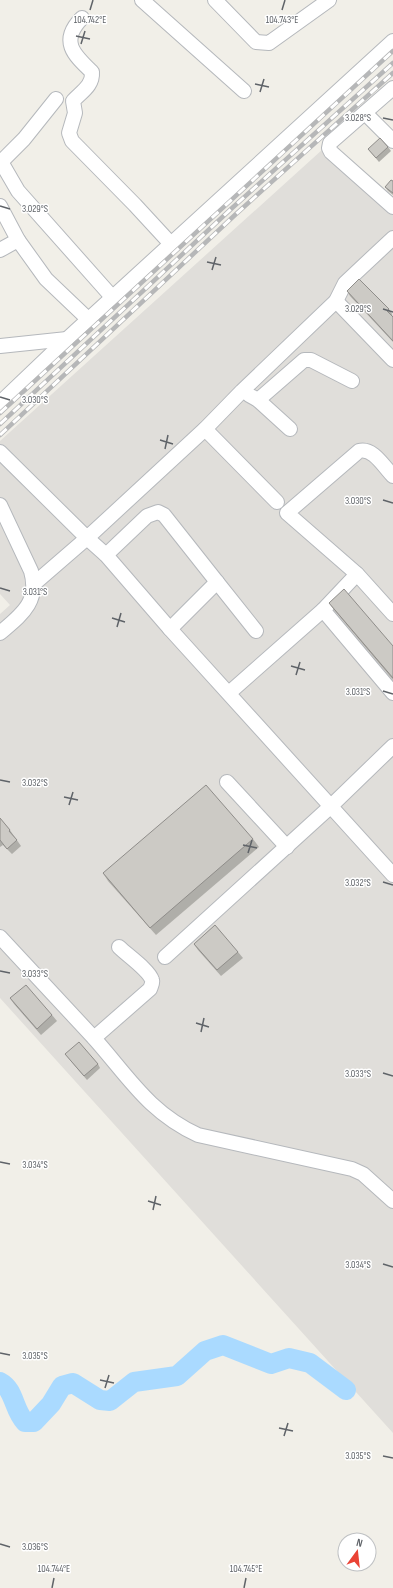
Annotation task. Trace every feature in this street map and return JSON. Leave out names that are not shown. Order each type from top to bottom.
[{"type":"street","points":[[142,0],[244,91]]},
{"type":"street","points":[[215,0],[256,42],[262,44],[269,43],[329,0]]},
{"type":"street","points":[[82,18],[74,28],[70,41],[73,53],[92,72],[93,77],[84,91],[73,101],[75,113],[69,134],[72,141],[171,244]]},
{"type":"street","points":[[0,403],[393,41]]},
{"type":"street","points":[[393,88],[330,143],[329,148],[331,152],[393,207]]},
{"type":"street","points":[[56,99],[24,139],[1,161],[18,191],[113,298]]},
{"type":"street","points":[[365,113],[393,141]]},
{"type":"street","points":[[0,206],[18,240],[46,279],[89,320]]},
{"type":"street","points":[[35,583],[88,538],[205,429],[336,300],[345,283],[393,238]]},
{"type":"street","points":[[0,250],[18,240]]},
{"type":"street","points":[[336,300],[393,360]]},
{"type":"street","points":[[0,346],[67,340]]},
{"type":"street","points":[[258,400],[304,360],[312,360],[352,381]]},
{"type":"street","points":[[242,391],[258,400],[290,429]]},
{"type":"street","points":[[205,429],[277,502]]},
{"type":"street","points":[[393,476],[370,452],[363,450],[287,513],[356,574],[393,614]]},
{"type":"street","points":[[0,452],[106,555],[170,630],[229,693],[330,808],[393,875]]},
{"type":"street","points":[[0,504],[31,571],[35,583],[31,599],[24,612],[0,633]]},
{"type":"street","points":[[106,555],[147,516],[158,512],[164,515],[256,631]]},
{"type":"street","points":[[229,693],[323,610],[356,574]]},
{"type":"street","points":[[170,630],[217,582]]},
{"type":"street","points":[[323,610],[393,693]]},
{"type":"street","points":[[165,957],[330,808],[393,746]]},
{"type":"street","points":[[227,782],[286,847]]},
{"type":"street","points":[[0,937],[94,1038],[151,1105],[178,1125],[198,1135],[352,1168],[363,1174],[393,1201]]},
{"type":"street","points":[[94,1038],[150,989],[152,984],[152,980],[147,973],[119,947]]},
{"type":"shaded area","points":[[323,149],[393,210],[393,1433],[0,998],[0,614],[10,605],[0,594],[0,441]]},
{"type":"building","points":[[380,138],[388,147],[376,158],[368,149]]},
{"type":"building","points":[[391,180],[393,181],[393,193],[385,187]]},
{"type":"building","points":[[359,279],[389,309],[387,311],[393,317],[393,341],[347,291]]},
{"type":"building","points":[[344,589],[393,646],[393,678],[329,603]]},
{"type":"building","points":[[206,785],[253,839],[150,928],[103,873]]},
{"type":"building","points":[[0,818],[17,840],[7,849],[0,840]]},
{"type":"building","points":[[215,925],[238,952],[217,970],[194,944]]},
{"type":"building","points":[[26,985],[52,1015],[37,1029],[10,998]]},
{"type":"building","points":[[79,1042],[98,1064],[84,1076],[65,1054]]},
{"type":"waterway","points":[[0,1382],[9,1390],[18,1411],[25,1422],[34,1422],[51,1404],[62,1386],[73,1383],[100,1400],[110,1401],[134,1382],[177,1376],[205,1351],[223,1345],[271,1364],[289,1358],[310,1363],[346,1390]]},
{"type":"railway","points":[[0,413],[393,51]]},
{"type":"railway","points":[[0,424],[231,209],[393,63]]},
{"type":"railway","points":[[0,435],[236,214],[393,73]]}]
